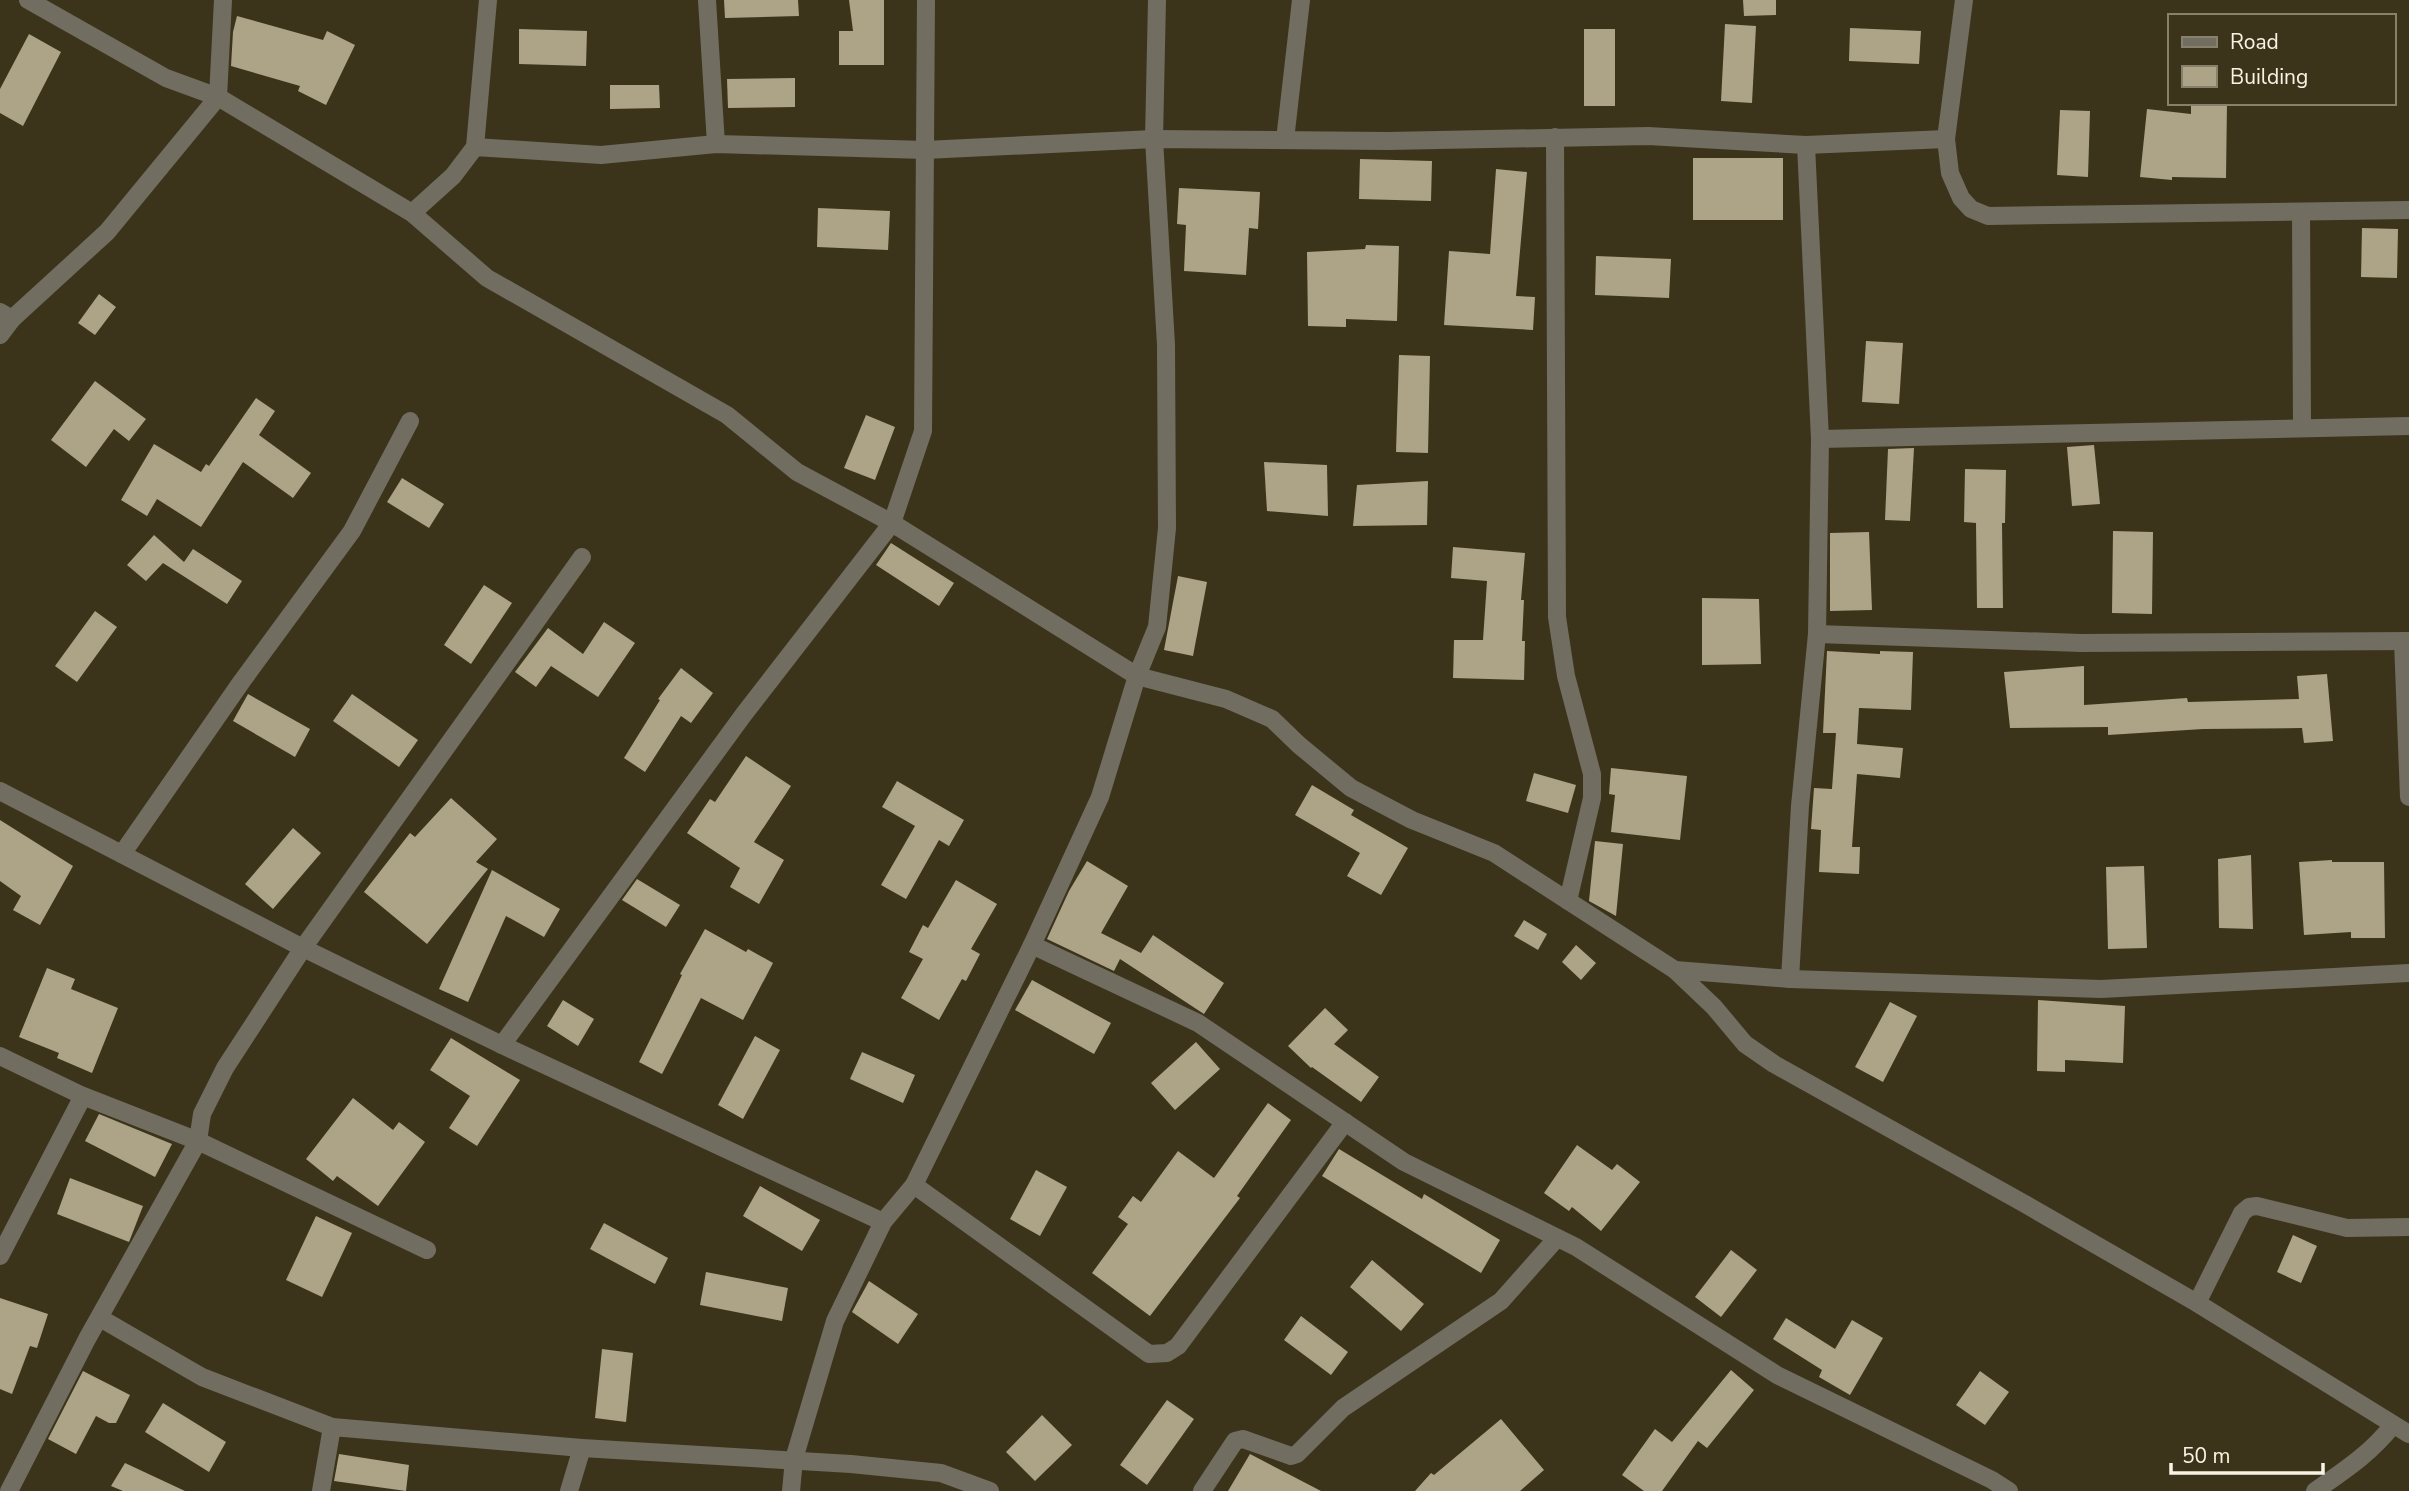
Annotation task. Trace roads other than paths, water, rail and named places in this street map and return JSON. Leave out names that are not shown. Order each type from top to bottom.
[{"type":"street","points":[[28,0],[166,78],[218,97],[412,213],[487,278],[727,415],[797,472],[892,523],[1137,676],[1226,699],[1272,719],[1351,788],[1412,820],[1493,853],[1675,970],[1714,1007],[1745,1044],[1774,1064],[2197,1303],[2401,1429],[2380,1441],[2357,1463],[2315,1491]]},
{"type":"street","points":[[0,335],[6,316],[107,232],[218,97],[223,0]]},
{"type":"street","points":[[412,213],[453,176],[475,147],[488,0]]},
{"type":"street","points":[[707,0],[716,144]]},
{"type":"street","points":[[502,1045],[744,714],[892,523],[923,431],[926,0]]},
{"type":"street","points":[[791,1491],[794,1459],[835,1321],[883,1222],[914,1185],[1032,945],[1100,797],[1137,676],[1157,627],[1167,528],[1166,345],[1154,139],[1157,0]]},
{"type":"street","points":[[1285,141],[1301,0]]},
{"type":"street","points":[[1964,0],[1945,139],[1950,173],[1961,198],[1971,209],[1988,216],[2409,210]]},
{"type":"street","points":[[475,147],[601,155],[716,144],[925,150],[1154,139],[1388,141],[1648,136],[1806,145],[1945,139]]},
{"type":"street","points":[[1555,137],[1558,617],[1566,676],[1592,774],[1592,799],[1568,901]]},
{"type":"street","points":[[1790,979],[1800,806],[1817,634],[1820,439],[1806,145]]},
{"type":"street","points":[[2301,212],[2302,428]]},
{"type":"street","points":[[122,854],[242,681],[352,531],[410,421]]},
{"type":"street","points":[[1820,439],[2409,426]]},
{"type":"street","points":[[9,1491],[100,1318],[198,1141],[202,1114],[225,1068],[303,948],[582,557]]},
{"type":"street","points":[[1817,634],[2081,643],[2406,641],[2409,797]]},
{"type":"street","points":[[0,791],[303,948],[502,1045],[883,1222]]},
{"type":"street","points":[[1032,945],[1198,1023],[1404,1162],[1576,1247],[1777,1375],[1992,1480],[2009,1491]]},
{"type":"street","points":[[1675,970],[1790,979],[2101,989],[2409,972]]},
{"type":"street","points":[[0,1056],[83,1096],[198,1141],[427,1250]]},
{"type":"street","points":[[0,1256],[83,1096]]},
{"type":"street","points":[[914,1185],[1149,1354],[1167,1353],[1178,1346],[1345,1122]]},
{"type":"street","points":[[2197,1303],[2242,1213],[2249,1207],[2257,1206],[2347,1228],[2409,1227]]},
{"type":"street","points":[[1202,1491],[1235,1441],[1242,1439],[1291,1457],[1297,1454],[1343,1408],[1501,1301],[1557,1238]]},
{"type":"street","points":[[100,1318],[202,1377],[332,1427],[582,1448],[794,1459],[941,1473],[990,1491]]},
{"type":"street","points":[[321,1491],[332,1427]]},
{"type":"street","points":[[569,1491],[582,1448]]}]
